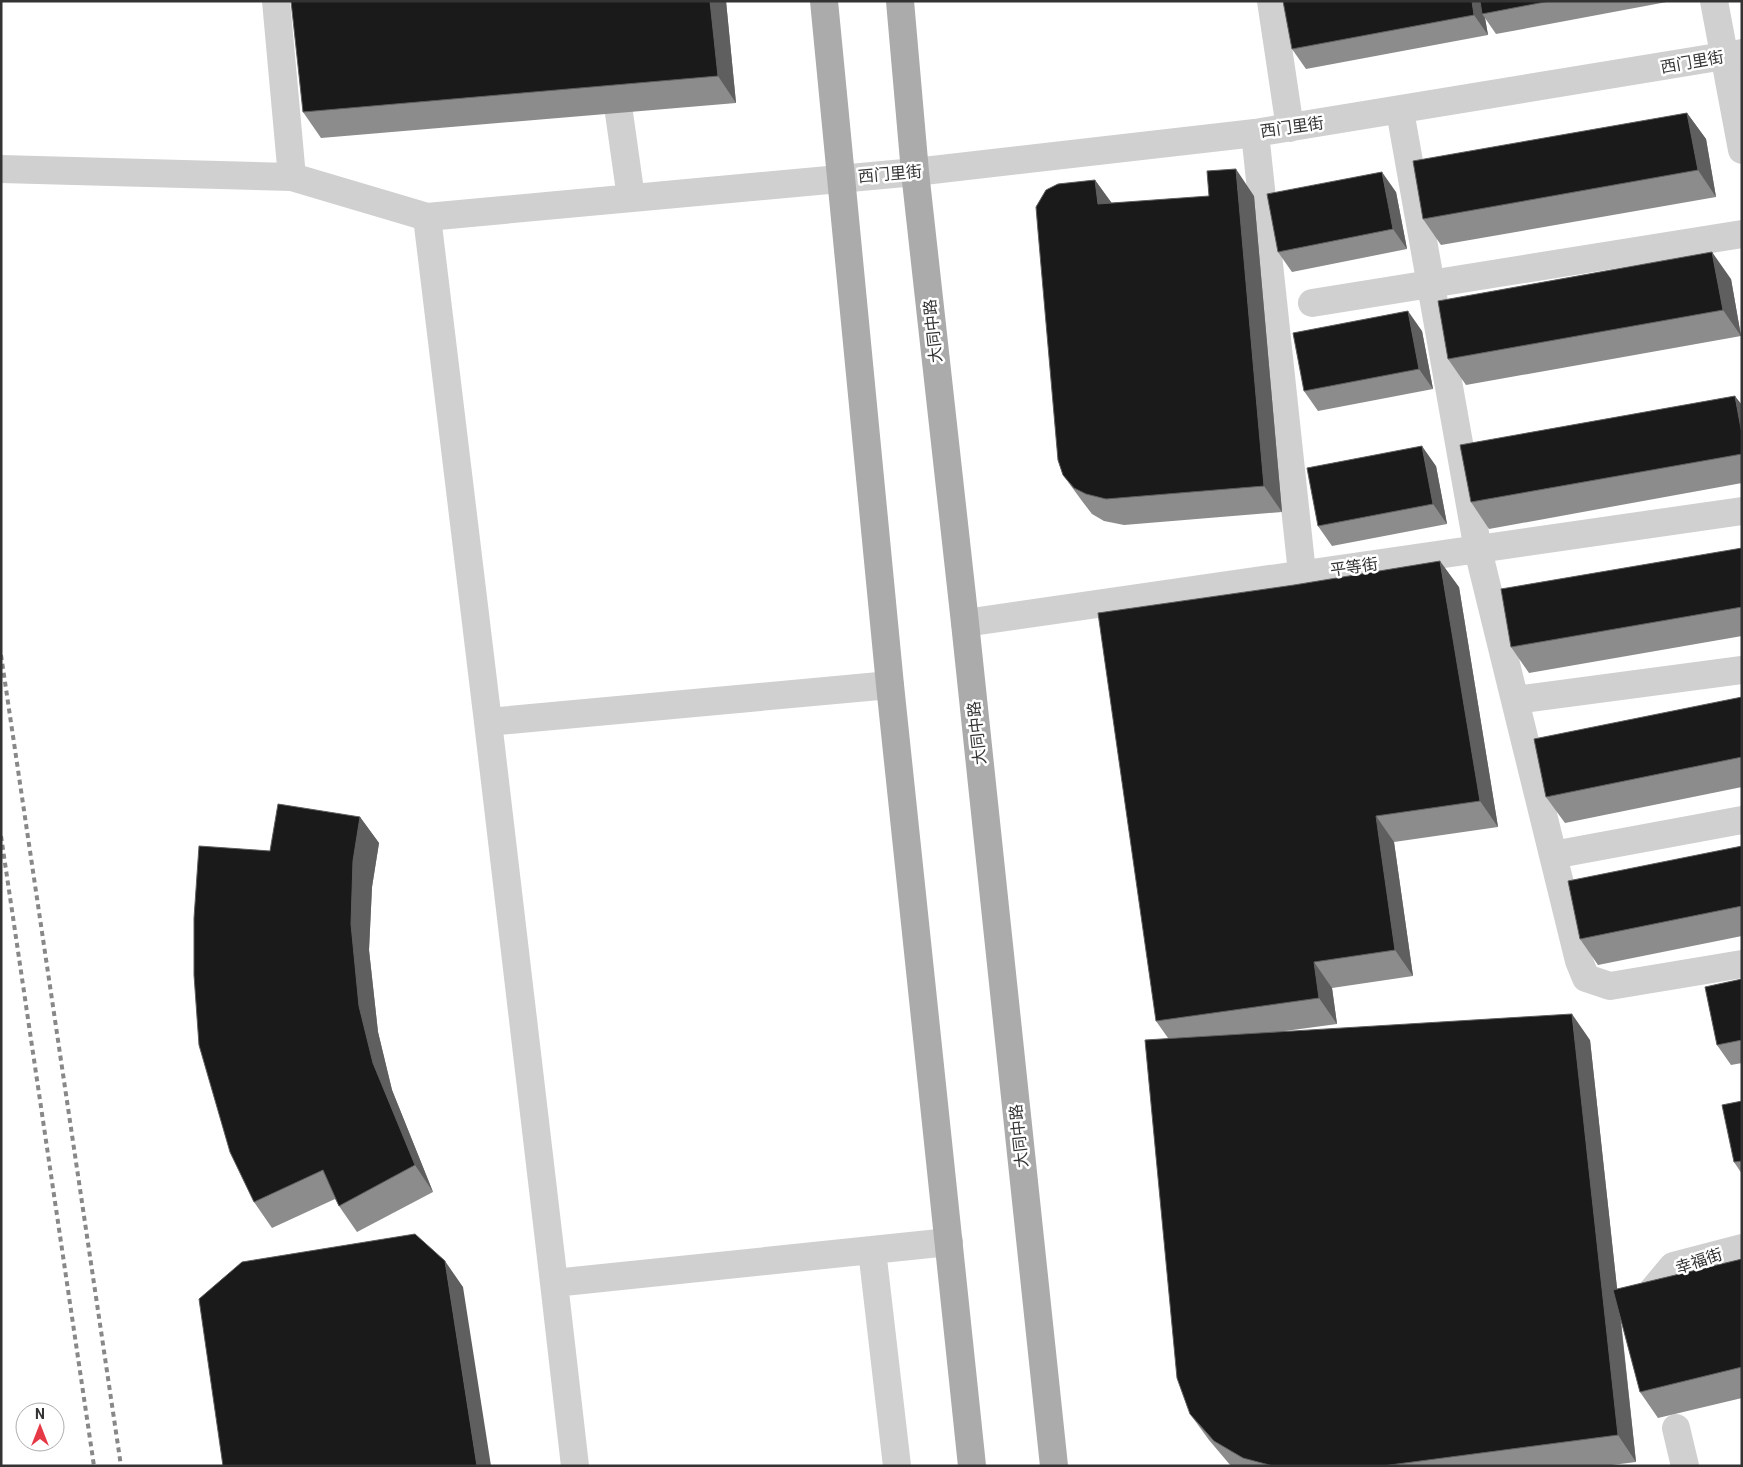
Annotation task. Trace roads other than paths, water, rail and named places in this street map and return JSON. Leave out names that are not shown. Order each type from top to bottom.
[{"type":"main road","points":[[824,1],[839,179],[890,685],[972,1466]]},
{"type":"main road","name":"大同中路","points":[[900,1],[915,172],[965,623],[1054,1466]]},
{"type":"street","points":[[276,1],[292,177]]},
{"type":"street","points":[[1270,1],[1290,128]]},
{"type":"street","points":[[1714,1],[1733,55],[1742,150]]},
{"type":"street","name":"西门里街","points":[[428,216],[915,172],[1255,133],[1400,111],[1733,55]]},
{"type":"street","points":[[1400,111],[1478,550],[1579,961],[1586,978],[1610,986],[1742,964]]},
{"type":"street","points":[[619,113],[631,198]]},
{"type":"street","points":[[1255,133],[1302,574]]},
{"type":"street","points":[[1,169],[292,177],[428,216],[575,1466]]},
{"type":"street","points":[[1312,304],[1742,234]]},
{"type":"street","name":"平等街","points":[[965,623],[1742,511]]},
{"type":"street","points":[[1515,700],[1742,670]]},
{"type":"street","points":[[488,722],[890,685]]},
{"type":"street","points":[[1554,855],[1742,820]]},
{"type":"street","points":[[554,1283],[948,1242]]},
{"type":"street","name":"幸福街","points":[[1646,1307],[1653,1290],[1673,1266],[1742,1248]]},
{"type":"street","points":[[872,1250],[897,1466]]},
{"type":"street","points":[[1676,1428],[1685,1466]]},
{"type":"railway","points":[[1,655],[121,1466]]},
{"type":"railway","points":[[1,836],[94,1466]]}]
